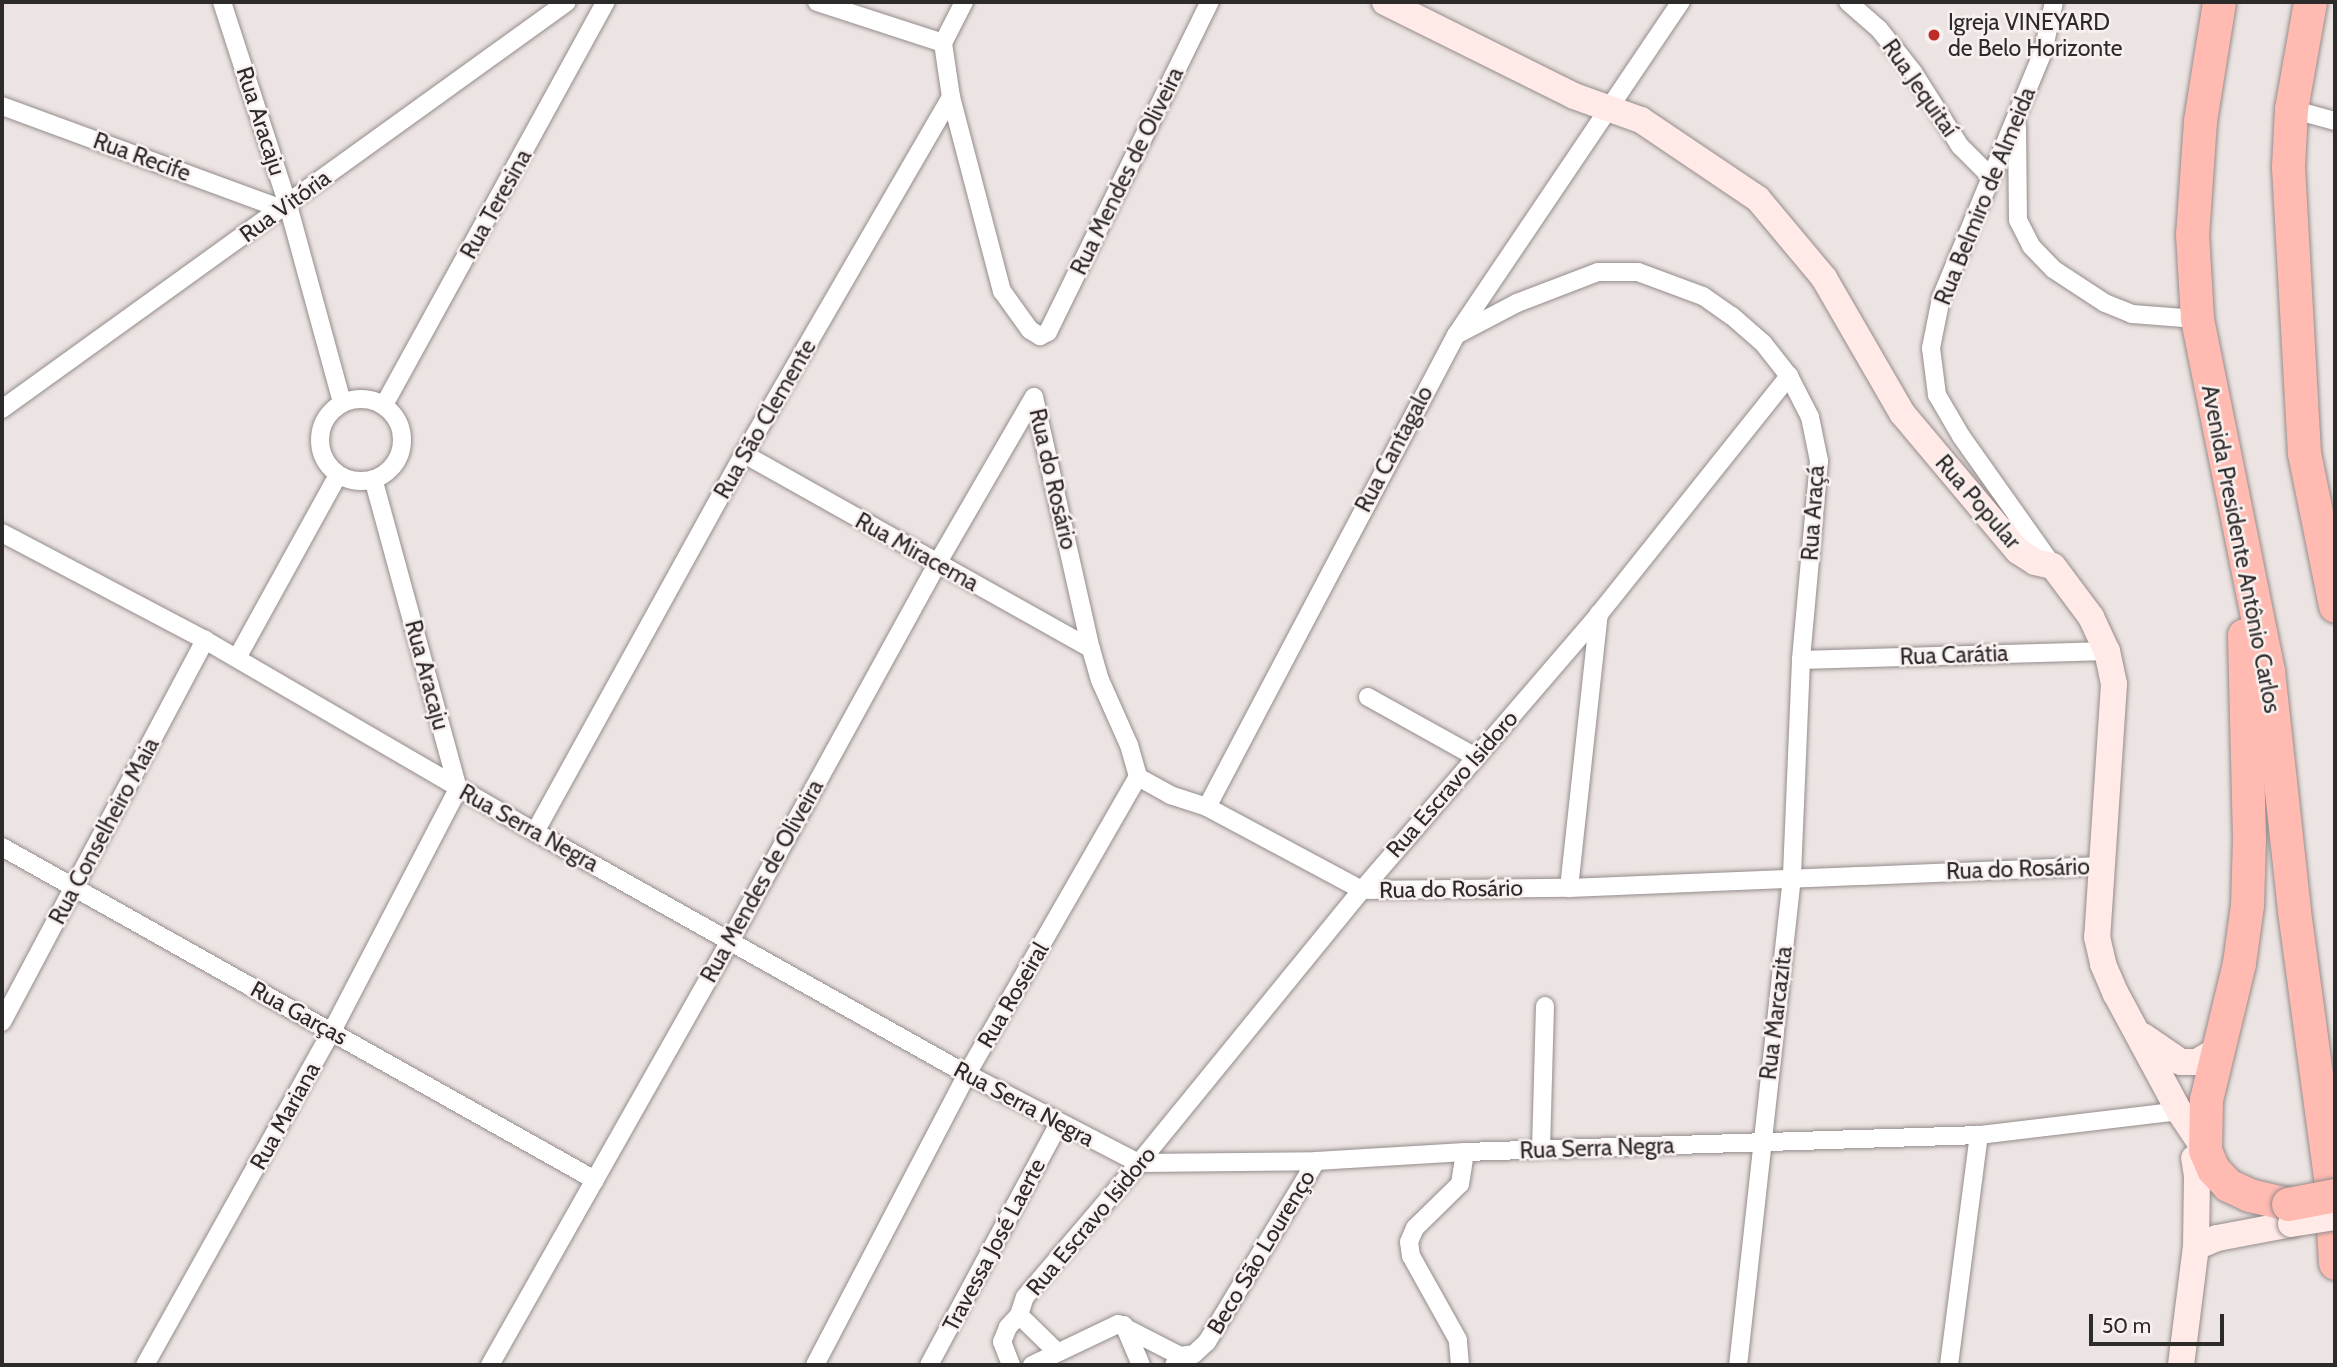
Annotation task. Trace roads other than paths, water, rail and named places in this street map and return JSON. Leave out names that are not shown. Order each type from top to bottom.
[{"type":"highway","name":"Avenida Presidente Antônio Carlos","points":[[2219,2],[2200,121],[2192,234],[2197,319],[2268,671],[2294,911],[2330,1176],[2335,1263]]},
{"type":"highway","points":[[2310,2],[2291,109],[2288,167],[2302,374],[2304,453],[2335,607]]},
{"type":"highway","points":[[2302,374],[2335,493]]},
{"type":"highway","points":[[2243,552],[2249,838],[2247,905],[2239,963],[2204,1115],[2192,1141],[2228,1185],[2289,1214],[2335,1195]]},
{"type":"street","name":"Rua Aracaju","points":[[222,2],[342,402]]},
{"type":"street","name":"Rua Vitória","points":[[2,409],[567,2]]},
{"type":"street","name":"Rua Teresina","points":[[384,405],[607,2]]},
{"type":"street","points":[[817,2],[943,43]]},
{"type":"street","points":[[951,97],[943,43],[964,2]]},
{"type":"street","name":"Rua Mendes de Oliveira","points":[[951,97],[1002,291],[1030,330],[1040,335],[1048,332],[1210,2]]},
{"type":"street","points":[[1385,2],[1574,96],[1608,107]]},
{"type":"street","name":"Rua Cantagalo","points":[[1207,807],[1456,335],[1681,2]]},
{"type":"street","name":"Rua Jequitaí","points":[[1848,2],[1887,40],[1913,72],[1960,146],[1990,176]]},
{"type":"street","name":"Rua Belmiro de Almeida","points":[[2053,566],[1961,436],[1937,395],[1931,348],[1941,298],[2043,51],[2054,2]]},
{"type":"street","name":"Rua São Clemente","points":[[535,832],[744,454],[951,97]]},
{"type":"street","name":"Rua Recife","points":[[2,106],[285,207]]},
{"type":"street","name":"Rua Popular","points":[[1608,107],[1641,120],[1758,199],[1824,278],[1902,413],[2018,551],[2035,562],[2053,566]]},
{"type":"street","points":[[2291,109],[2335,121]]},
{"type":"street","points":[[2017,119],[2018,220],[2031,246],[2053,268],[2105,303],[2132,314],[2197,319]]},
{"type":"street","name":"Rua Araçá","points":[[1456,335],[1517,303],[1598,272],[1638,272],[1703,296],[1763,344],[1789,376],[1810,417],[1819,461],[1801,660]]},
{"type":"street","name":"Rua Escravo Isidoro","points":[[1057,1352],[1019,1315],[1025,1297],[1139,1163],[1362,890],[1599,614],[1789,376]]},
{"type":"street","name":"Rua Mendes de Oliveira","points":[[490,1365],[731,939],[937,564],[1034,397]]},
{"type":"street","name":"Rua do Rosário","points":[[1034,397],[1091,649],[1100,680],[1129,745],[1138,777],[1170,795],[1207,807],[1362,890],[1569,888],[2102,866]]},
{"type":"street","points":[[363,398],[384,405],[400,426],[401,452],[395,464],[373,479],[362,481],[338,475],[322,456],[320,431],[331,410],[342,402],[363,398]]},
{"type":"street","name":"Rua Miracema","points":[[744,454],[1091,649]]},
{"type":"street","points":[[237,658],[338,475]]},
{"type":"street","name":"Rua Aracaju","points":[[373,479],[458,789]]},
{"type":"street","name":"Rua Serra Negra","points":[[2,533],[205,640],[458,789],[731,939],[967,1074],[1059,1124],[1139,1163],[1315,1161],[1541,1149],[1979,1135],[2192,1141]]},
{"type":"street","points":[[2053,566],[2091,617],[2106,650],[2114,684],[2097,937],[2100,951],[2116,994],[2192,1141],[2196,1247],[2181,1365]]},
{"type":"street","points":[[1569,888],[1599,614]]},
{"type":"street","name":"Rua Conselheiro Maia","points":[[2,1022],[205,640]]},
{"type":"street","name":"Rua Carátia","points":[[1801,660],[2106,650]]},
{"type":"street","name":"Rua Marcazita","points":[[1738,1365],[1792,877],[1801,660]]},
{"type":"street","points":[[1368,697],[1476,757]]},
{"type":"street","name":"Rua Roseiral","points":[[814,1365],[967,1074],[1138,777]]},
{"type":"street","name":"Rua Mariana","points":[[145,1365],[332,1031],[458,789]]},
{"type":"street","name":"Rua Garças","points":[[2,847],[595,1180]]},
{"type":"street","points":[[1541,1149],[1545,1006]]},
{"type":"street","points":[[2137,1032],[2181,1062],[2197,1062],[2217,1050]]},
{"type":"street","name":"Travessa José Laerte","points":[[929,1365],[1059,1124]]},
{"type":"street","points":[[1949,1365],[1979,1135]]},
{"type":"street","points":[[1460,1365],[1458,1340],[1410,1256],[1409,1242],[1415,1228],[1460,1184],[1465,1152]]},
{"type":"street","name":"Beco São Lourenço","points":[[1177,1361],[1194,1354],[1207,1342],[1315,1161]]},
{"type":"street","points":[[2196,1247],[2289,1214],[2335,1217]]},
{"type":"street","points":[[1011,1365],[1002,1342],[1007,1327],[1019,1315]]},
{"type":"street","points":[[1032,1365],[1113,1325],[1124,1325],[1177,1361]]},
{"type":"street","points":[[1124,1325],[1141,1365]]},
{"type":"place","name":"Igreja VINEYARD de Belo Horizonte","points":[[1934,35]]}]
